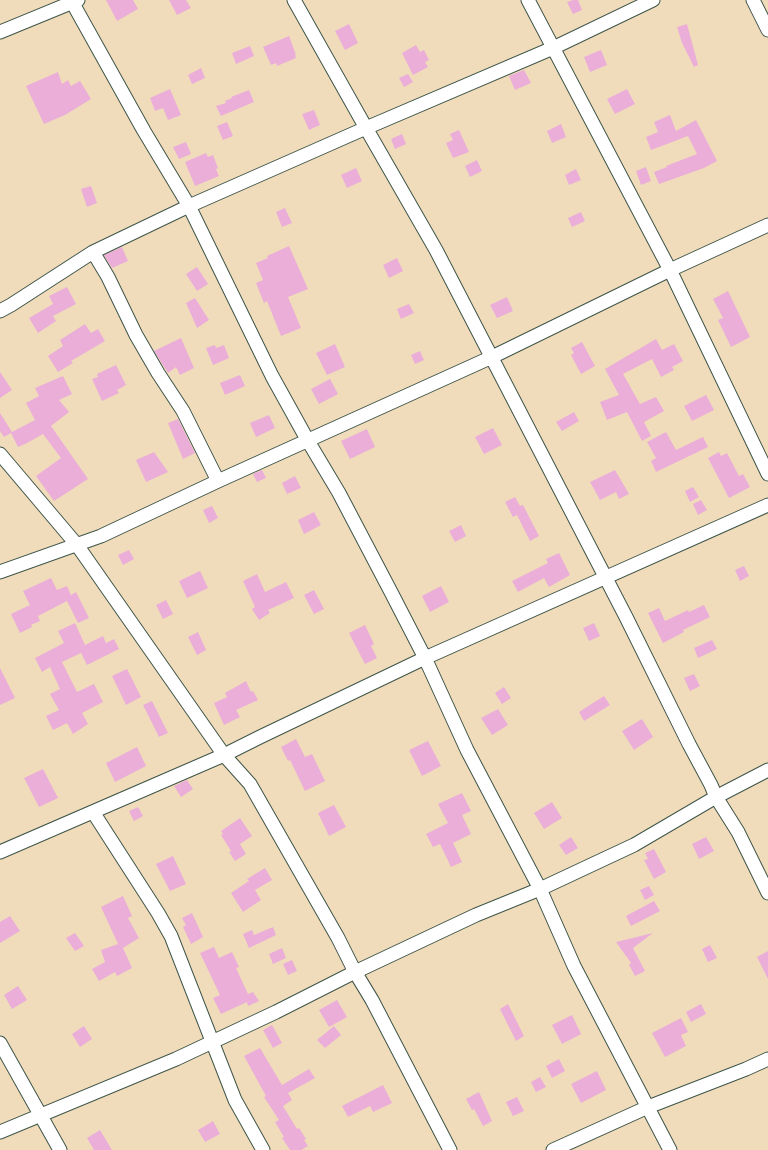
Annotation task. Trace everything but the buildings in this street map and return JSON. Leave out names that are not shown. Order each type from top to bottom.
[{"type":"street","points":[[294,0],[436,250],[626,618],[716,797],[738,832],[768,893]]},
{"type":"street","points":[[528,0],[670,270],[768,474]]},
{"type":"street","points":[[0,311],[93,252],[189,206],[553,48],[653,0]]},
{"type":"street","points":[[753,0],[768,30]]},
{"type":"street","points":[[0,32],[74,1],[144,131],[189,206],[272,376],[339,493],[425,658],[467,750],[540,889],[574,966],[670,1150]]},
{"type":"street","points":[[0,572],[100,536],[492,357],[670,270],[768,225]]},
{"type":"street","points":[[93,252],[108,277],[136,335],[158,373],[183,411],[218,481]]},
{"type":"street","points":[[0,454],[76,545],[224,755],[250,784],[372,1000],[450,1150]]},
{"type":"street","points":[[0,852],[224,755],[425,658],[768,505]]},
{"type":"street","points":[[0,1132],[176,1059],[476,915],[540,889],[634,845],[716,797],[768,770]]},
{"type":"street","points":[[93,812],[158,913],[171,936],[235,1100],[263,1150]]},
{"type":"street","points":[[0,1043],[60,1150]]},
{"type":"street","points":[[553,1150],[648,1107],[768,1059]]}]
